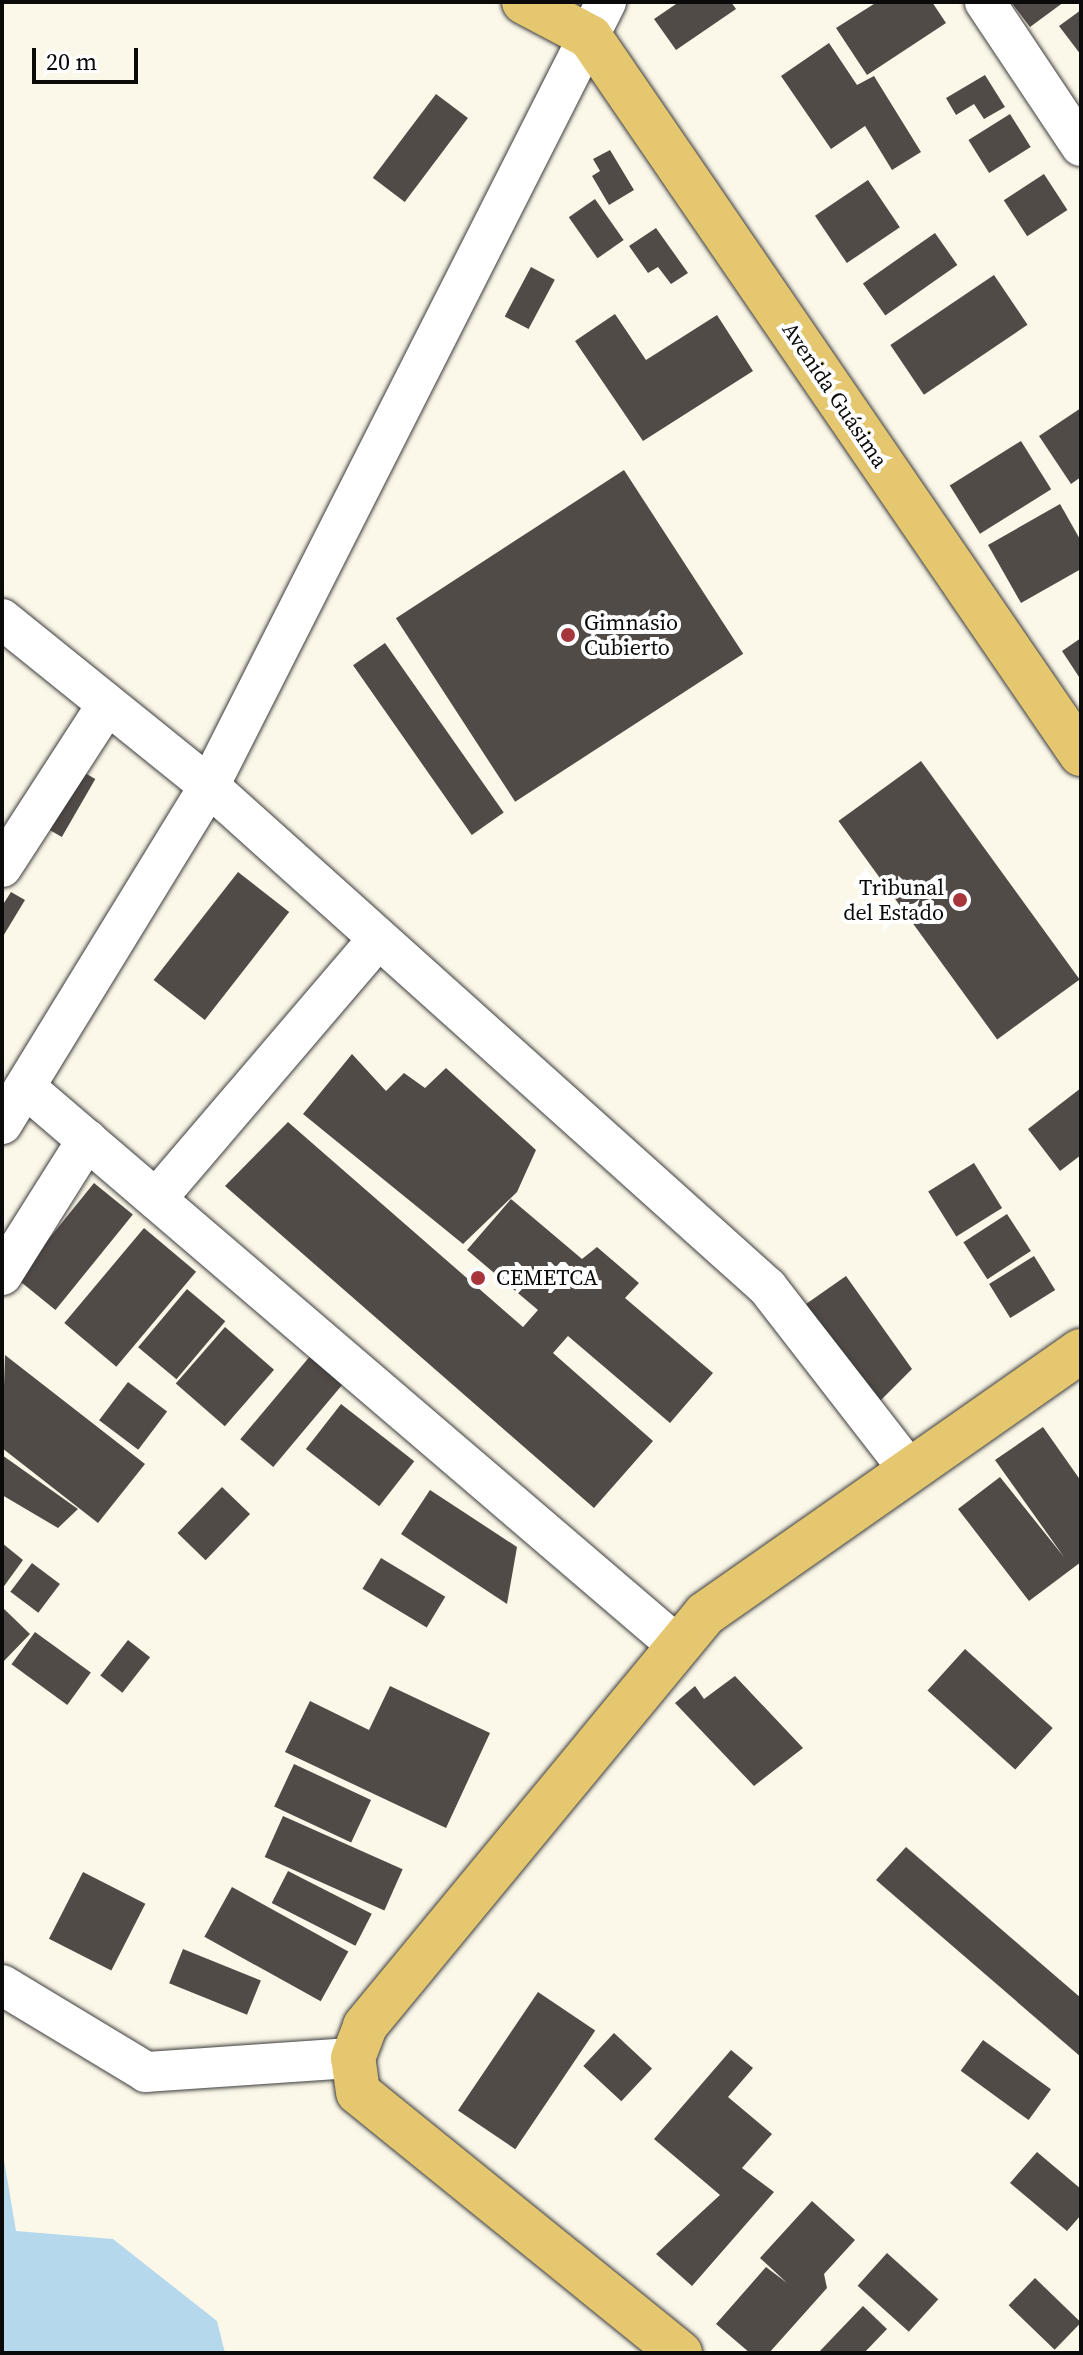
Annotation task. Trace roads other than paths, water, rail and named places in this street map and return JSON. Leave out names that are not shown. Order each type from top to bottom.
[{"type":"main road","points":[[524,2],[598,20]]},
{"type":"main road","name":"Avenida Guásima","points":[[598,20],[1081,754]]},
{"type":"main road","points":[[680,2353],[358,2092],[353,2058],[365,2026],[705,1614],[1081,1351]]},
{"type":"street","points":[[985,2],[1081,146]]},
{"type":"street","points":[[2,1124],[209,786],[598,20]]},
{"type":"street","points":[[2,619],[105,708],[209,786],[376,941],[768,1288],[910,1471]]},
{"type":"street","points":[[2,867],[105,708]]},
{"type":"street","points":[[156,1199],[376,941]]},
{"type":"street","points":[[26,1088],[678,1646]]},
{"type":"street","points":[[2,1275],[87,1140]]},
{"type":"street","points":[[2,1985],[146,2072],[353,2058]]},
{"type":"water","points":[[2,2148],[16,2231],[113,2239],[217,2321],[225,2353],[2,2353]]},
{"type":"place","name":"Gimnasio Cubierto","points":[[568,635]]},
{"type":"place","name":"Tribunal del Estado","points":[[960,900]]},
{"type":"place","name":"CEMETCA","points":[[478,1278]]}]
